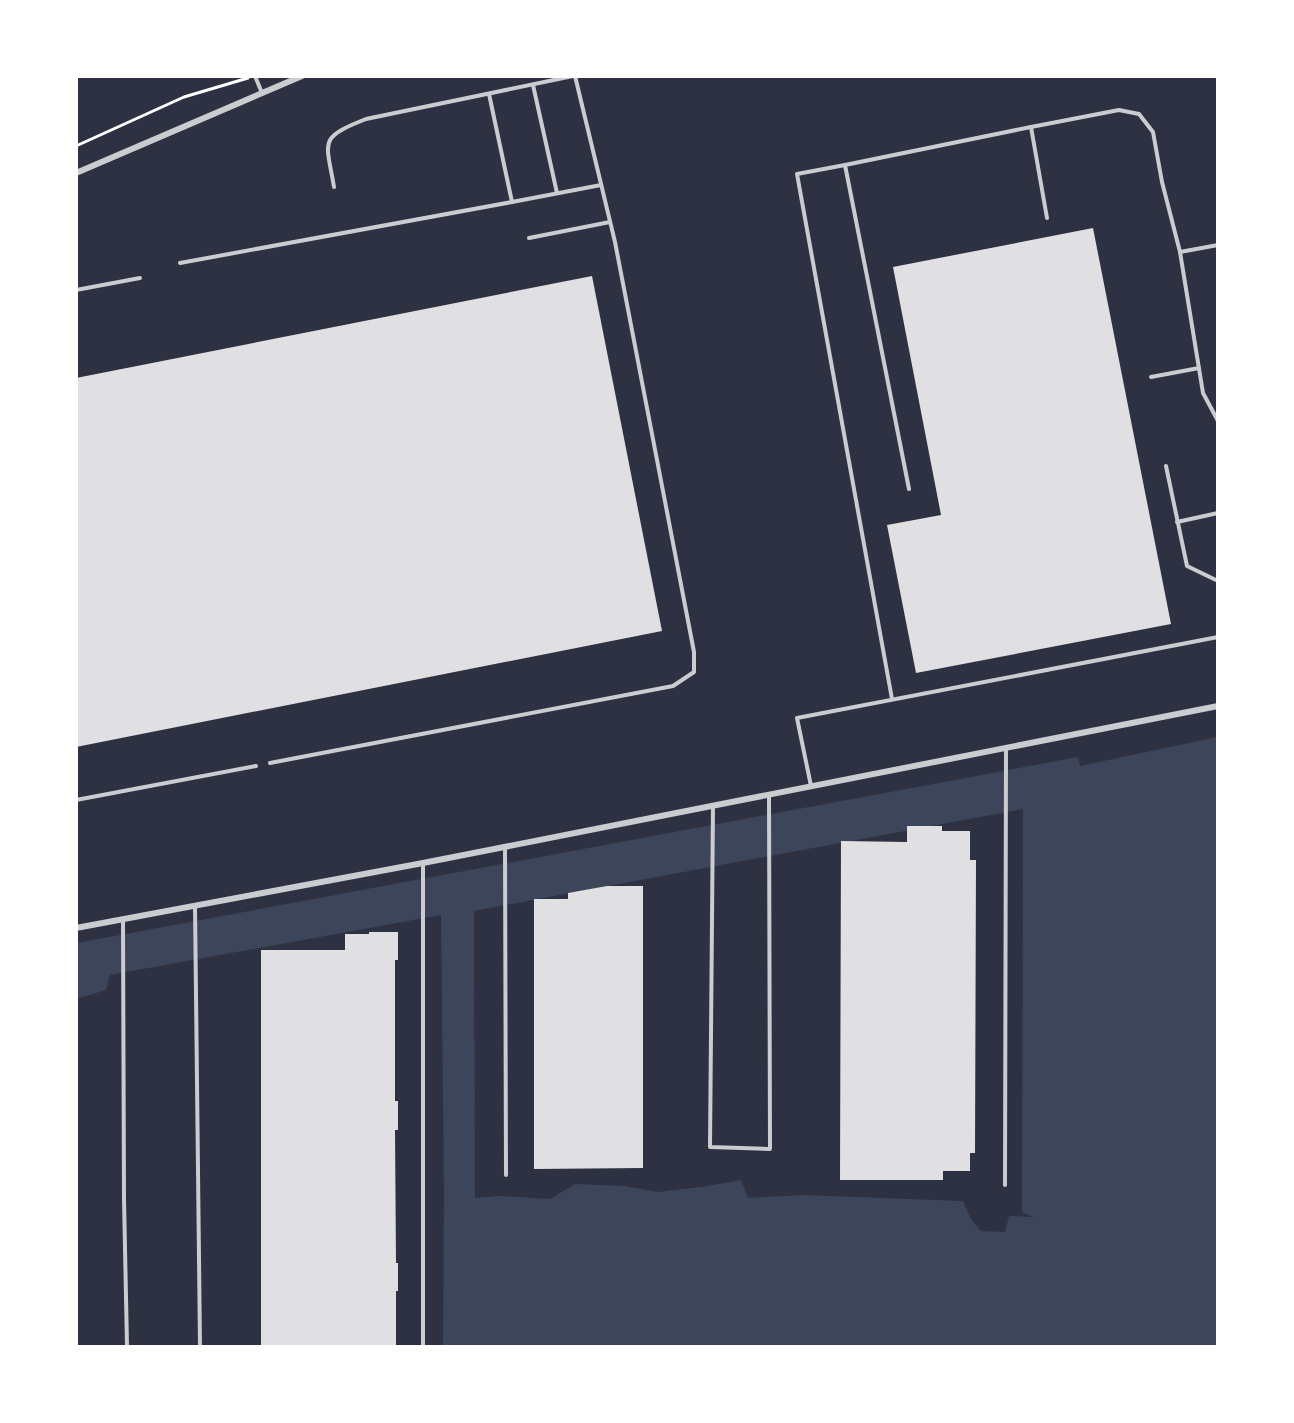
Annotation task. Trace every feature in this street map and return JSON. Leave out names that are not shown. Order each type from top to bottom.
[{"type":"street","points":[[76,173],[302,76]]},
{"type":"street","points":[[76,928],[423,863],[1218,706]]},
{"type":"lane","points":[[254,76],[262,93]]},
{"type":"lane","points":[[270,763],[673,686],[694,672],[692,641],[610,222],[574,76],[366,119],[332,134],[327,145],[334,187]]},
{"type":"lane","points":[[533,85],[557,193]]},
{"type":"lane","points":[[489,94],[512,202]]},
{"type":"lane","points":[[892,699],[796,174],[1119,110],[1139,114],[1153,132],[1162,182],[1180,252],[1203,393],[1218,421]]},
{"type":"lane","points":[[1031,128],[1047,218]]},
{"type":"lane","points":[[845,165],[909,489]]},
{"type":"lane","points":[[180,262],[601,185]]},
{"type":"lane","points":[[530,237],[610,222]]},
{"type":"lane","points":[[1180,252],[1218,245]]},
{"type":"lane","points":[[76,290],[140,278]]},
{"type":"lane","points":[[1151,377],[1199,368]]},
{"type":"lane","points":[[1166,466],[1187,566],[1218,581]]},
{"type":"lane","points":[[1177,522],[1218,513]]},
{"type":"lane","points":[[810,786],[796,718],[1218,638]]},
{"type":"lane","points":[[1005,1185],[1006,748]]},
{"type":"lane","points":[[76,800],[256,766]]},
{"type":"lane","points":[[713,805],[710,1147],[770,1149],[769,794]]},
{"type":"lane","points":[[505,847],[506,1175]]},
{"type":"lane","points":[[423,863],[423,1347]]},
{"type":"lane","points":[[195,906],[200,1347]]},
{"type":"lane","points":[[123,920],[127,1347]]},
{"type":"path","points":[[76,146],[184,97],[254,76]]},
{"type":"shaded area","points":[[1217,737],[1217,1346],[443,1346],[441,915],[110,975],[106,990],[77,999],[77,943],[1078,757],[1080,766]],"holes":[[[1023,809],[1022,1212],[1034,1217],[1009,1216],[1005,1232],[981,1231],[971,1219],[963,1201],[802,1195],[748,1198],[741,1180],[658,1192],[625,1186],[575,1184],[550,1199],[497,1196],[475,1198],[474,911]]]},
{"type":"building","points":[[1093,228],[1171,624],[916,673],[887,525],[941,515],[893,267]]},
{"type":"building","points":[[592,276],[662,631],[76,747],[76,378]]},
{"type":"building","points":[[907,826],[942,826],[942,831],[970,831],[970,860],[976,860],[975,1153],[970,1153],[970,1171],[943,1171],[943,1180],[840,1180],[841,841],[907,842]]},
{"type":"building","points":[[607,886],[643,886],[643,1168],[534,1169],[534,899],[568,899],[568,893]]},
{"type":"building","points":[[369,932],[398,932],[398,960],[395,960],[395,1101],[398,1101],[398,1130],[395,1130],[396,1263],[398,1263],[396,1346],[261,1346],[261,950],[345,950],[345,934],[369,934]]}]
